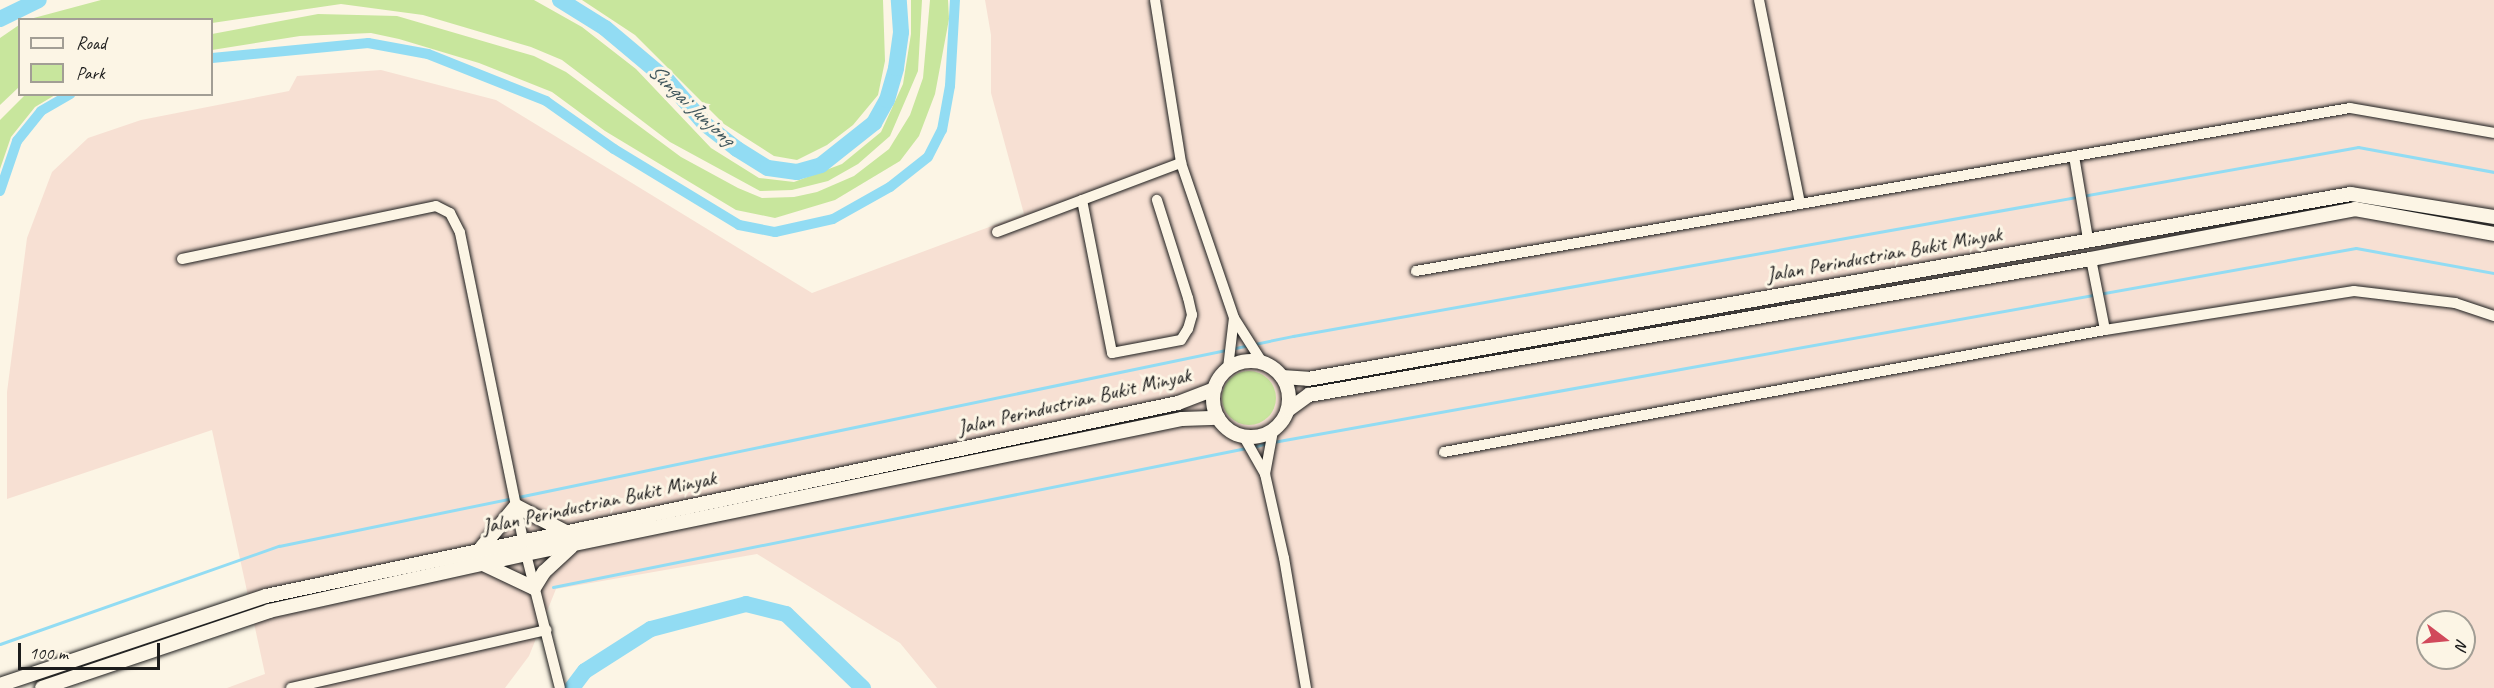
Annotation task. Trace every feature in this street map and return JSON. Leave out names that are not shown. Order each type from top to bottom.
[{"type":"main road","name":"Jalan Perindustrian Bukit Minyak","points":[[1282,377],[1308,379],[2087,234],[2351,194],[2494,218]]},
{"type":"main road","name":"Jalan Perindustrian Bukit Minyak","points":[[1288,411],[1309,395],[2092,265],[2355,210],[2494,234]]},
{"type":"main road","points":[[1259,358],[1282,377],[1289,399],[1288,411],[1273,435],[1246,441],[1234,434],[1218,418],[1214,389],[1229,362],[1251,361],[1259,358]]},
{"type":"main road","name":"Jalan Perindustrian Bukit Minyak","points":[[42,688],[269,611],[483,563],[566,532],[1167,405],[1214,389]]},
{"type":"main road","name":"Jalan Perindustrian Bukit Minyak","points":[[0,685],[266,596],[480,548],[572,546],[1182,419],[1218,418]]},
{"type":"main road","points":[[480,548],[515,500],[566,532]]},
{"type":"main road","points":[[483,563],[534,588],[557,558],[572,546]]},
{"type":"street","points":[[1155,0],[1180,163],[1234,318],[1259,358]]},
{"type":"street","points":[[1759,0],[1800,204]]},
{"type":"street","points":[[1416,271],[1800,204],[2075,161],[2350,108],[2494,133]]},
{"type":"street","points":[[2075,161],[2087,234]]},
{"type":"street","points":[[997,232],[1180,163]]},
{"type":"street","points":[[1082,200],[1112,353],[1180,340],[1188,329],[1191,315],[1188,298],[1157,200]]},
{"type":"street","points":[[182,259],[436,206],[450,213],[460,233],[534,588],[547,630],[560,688]]},
{"type":"street","points":[[2092,265],[2105,330]]},
{"type":"street","points":[[1444,452],[2105,330],[2354,291],[2455,303],[2494,316]]},
{"type":"street","points":[[1229,362],[1234,318]]},
{"type":"street","points":[[1265,474],[1273,435]]},
{"type":"street","points":[[1246,441],[1265,474],[1284,558],[1306,688]]},
{"type":"street","points":[[291,688],[547,630]]},
{"type":"shaded area","points":[[985,0],[2494,0],[2494,688],[937,688],[900,643],[757,554],[556,589],[529,656],[505,688],[227,688],[265,674],[212,430],[7,499],[7,392],[27,238],[52,172],[88,138],[141,120],[289,91],[297,76],[381,70],[496,100],[812,293],[1024,214],[991,93],[991,35]]},
{"type":"green space","points":[[101,0],[534,0],[582,27],[636,69],[711,148],[759,178],[794,182],[842,164],[881,132],[903,84],[911,34],[911,0],[922,0],[918,71],[890,136],[858,164],[828,181],[792,190],[760,191],[670,142],[562,60],[531,47],[423,15],[341,4],[213,23],[213,18],[34,18]]},
{"type":"green space","points":[[582,0],[883,0],[885,61],[878,95],[853,125],[827,145],[797,160],[774,156],[724,124],[635,35]]},
{"type":"green space","points":[[930,0],[948,0],[949,19],[935,94],[919,136],[900,161],[835,200],[775,218],[736,210],[605,131],[552,92],[479,63],[371,33],[300,36],[213,50],[213,34],[318,14],[397,16],[534,56],[566,72],[681,157],[738,188],[762,198],[794,197],[817,192],[854,176],[889,149],[910,115],[923,78]]},
{"type":"green space","points":[[18,26],[18,88],[0,105],[0,38]]},
{"type":"green space","points":[[24,96],[53,96],[35,107],[11,137],[0,169],[0,120]]},
{"type":"green space","points":[[1249,371],[1259,373],[1268,379],[1274,388],[1276,398],[1274,408],[1268,417],[1259,423],[1249,425],[1239,423],[1230,417],[1224,408],[1222,398],[1224,388],[1230,379],[1239,373]]},
{"type":"waterway","name":"Sungai Junjong","points":[[0,19],[39,0]]},
{"type":"waterway","name":"Sungai Junjong","points":[[560,0],[605,28],[667,80],[705,124],[737,149],[768,168],[797,172],[821,165],[874,123],[887,100],[896,68],[901,32],[899,0]]},
{"type":"waterway","points":[[213,58],[368,43],[428,54],[546,101],[614,149],[739,225],[775,232],[833,219],[890,187],[928,157],[942,130],[950,86],[955,0]]},
{"type":"waterway","points":[[0,191],[17,141],[41,111],[67,96]]},
{"type":"waterway","points":[[518,497],[1293,336],[2358,147],[2494,172]]},
{"type":"waterway","points":[[1273,442],[2356,248],[2494,273]]},
{"type":"waterway","points":[[1253,447],[1267,443]]},
{"type":"waterway","points":[[553,587],[1246,448]]},
{"type":"waterway","points":[[0,644],[279,546],[512,498]]},
{"type":"waterway","points":[[572,688],[585,671],[651,629],[746,604],[786,614],[863,688]]}]
